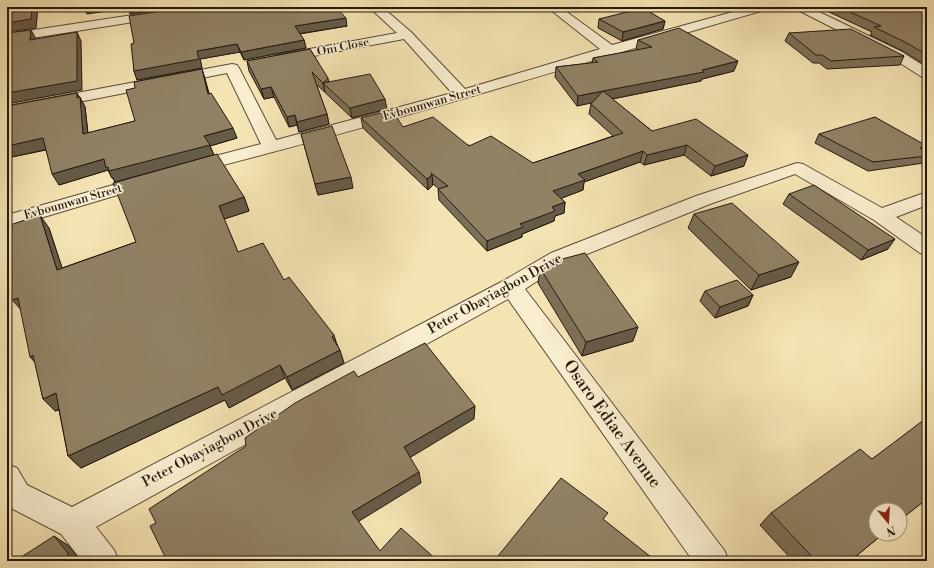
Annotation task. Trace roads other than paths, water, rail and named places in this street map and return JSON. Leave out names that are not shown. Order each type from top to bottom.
[{"type":"street","points":[[7,38],[210,7]]},
{"type":"street","points":[[375,7],[407,35],[462,95]]},
{"type":"street","points":[[553,7],[610,50]]},
{"type":"street","name":"Evboumwan Street","points":[[173,173],[462,95],[610,50],[764,7]]},
{"type":"street","points":[[800,7],[897,55],[927,74]]},
{"type":"street","name":"Oni Close","points":[[270,60],[407,35]]},
{"type":"street","points":[[7,111],[247,65]]},
{"type":"street","points":[[232,68],[272,147]]},
{"type":"street","name":"Peter Obayiagbon Drive","points":[[72,523],[511,287],[558,258],[703,200],[797,168],[881,216],[927,248]]},
{"type":"street","name":"Evboumwan Street","points":[[7,222],[158,177]]},
{"type":"street","points":[[881,216],[927,198]]},
{"type":"street","name":"Osaro Ediae Avenue","points":[[511,287],[713,561]]},
{"type":"street","points":[[7,478],[16,494],[72,523],[103,561]]}]
